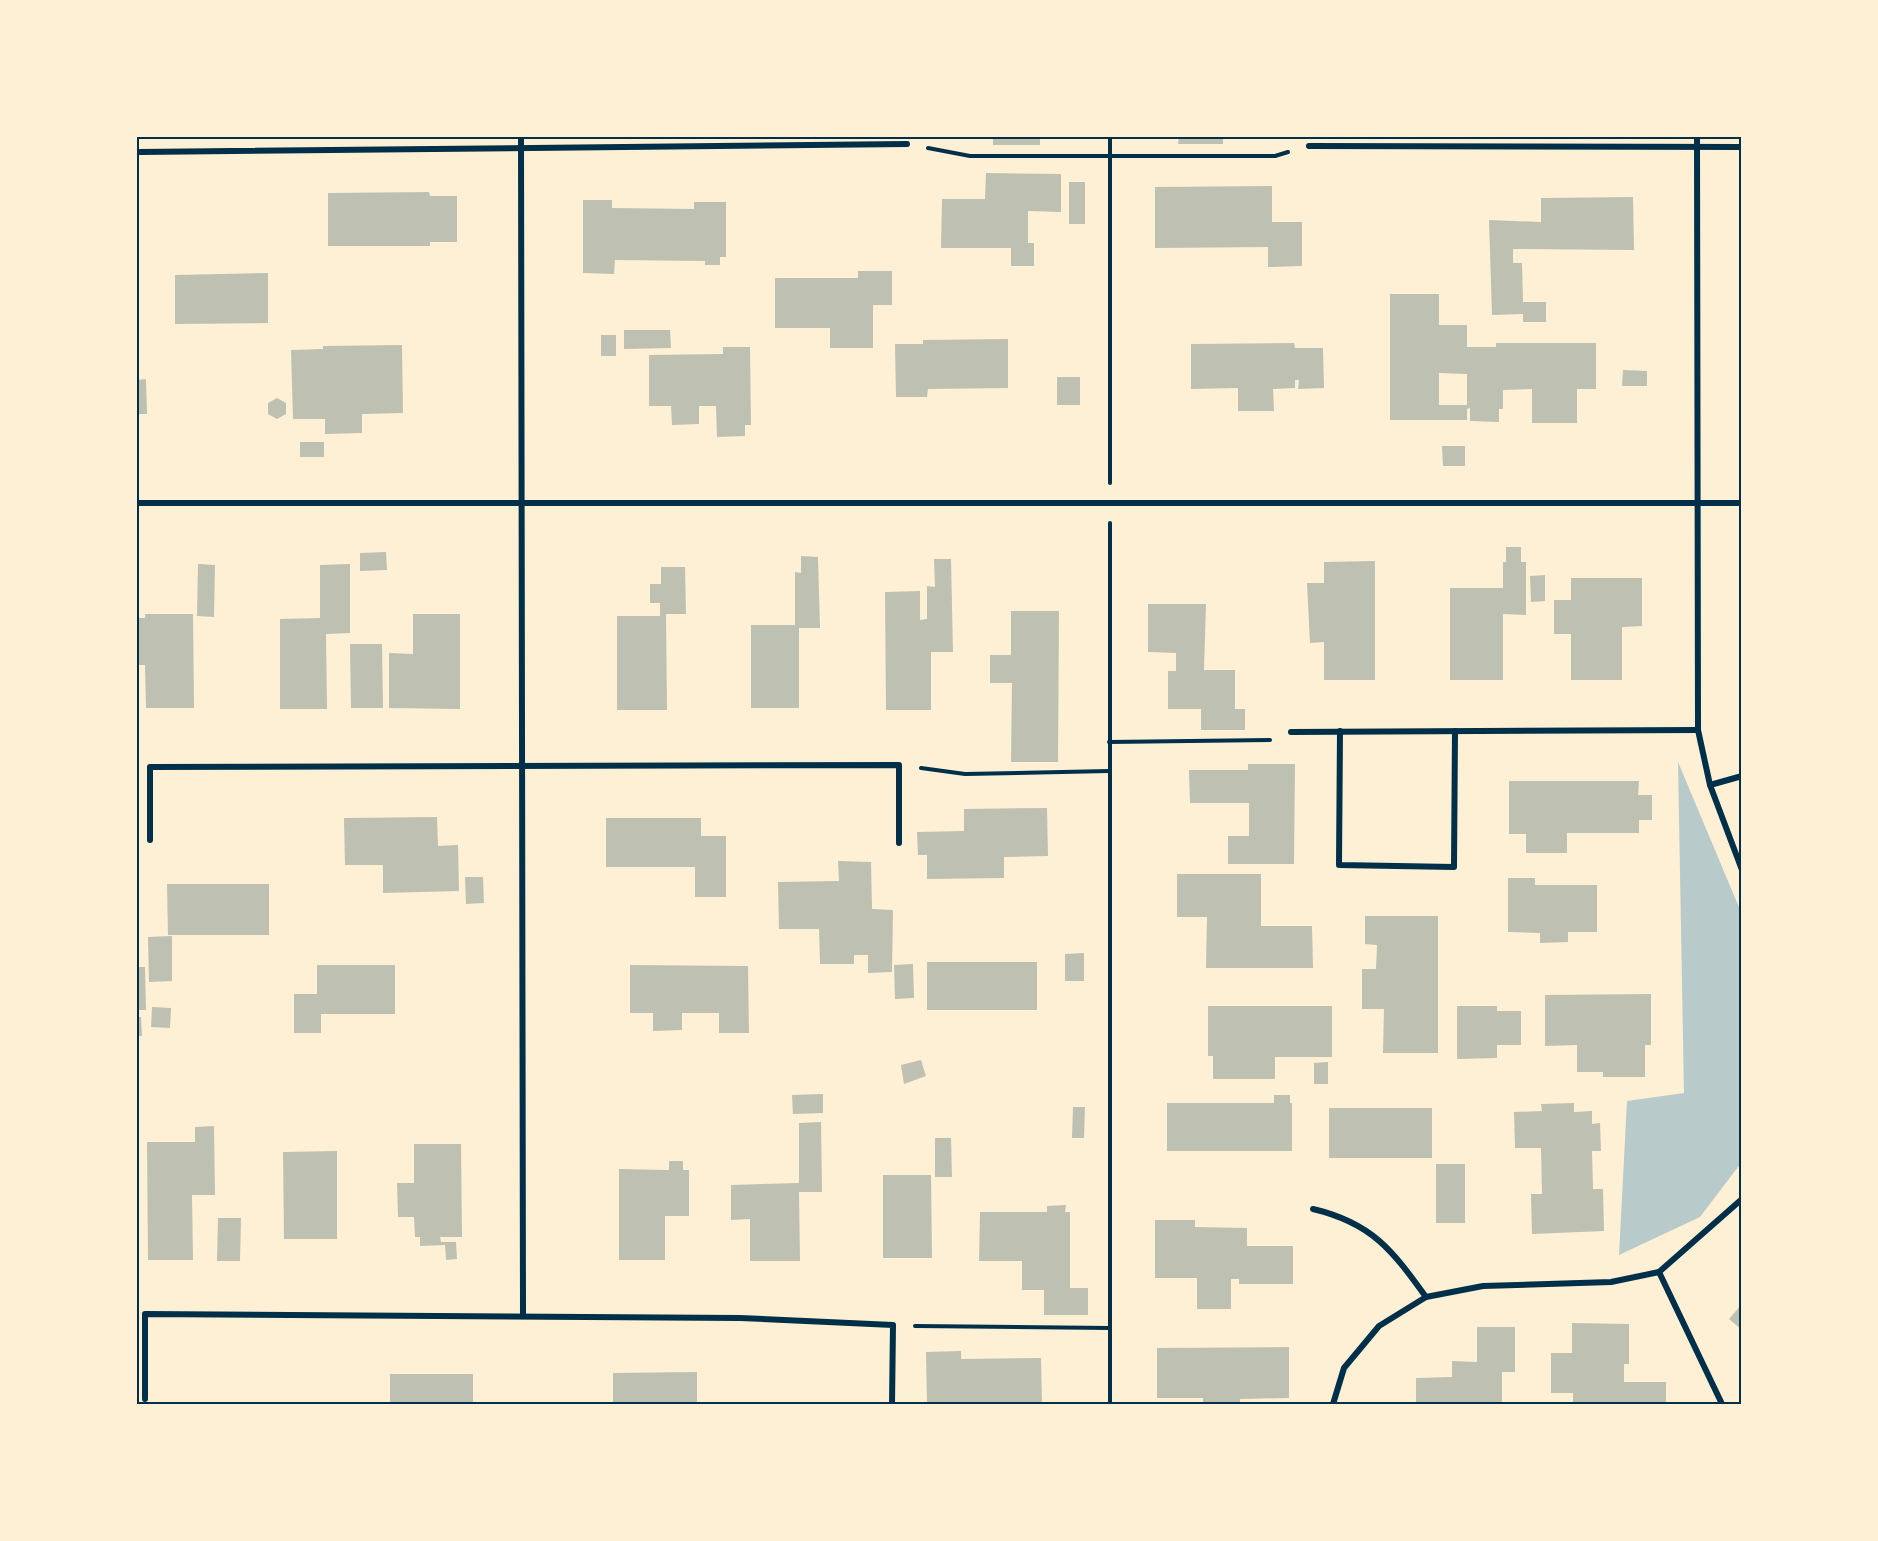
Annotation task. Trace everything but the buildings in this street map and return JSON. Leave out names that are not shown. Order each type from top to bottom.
[{"type":"street","points":[[522,136],[522,1316]]},
{"type":"street","points":[[1697,136],[1698,730],[1710,785],[1742,870]]},
{"type":"street","points":[[140,152],[907,144]]},
{"type":"street","points":[[1309,146],[1742,147]]},
{"type":"street","points":[[136,503],[1742,502]]},
{"type":"street","points":[[1290,732],[1698,730]]},
{"type":"street","points":[[1340,731],[1339,865],[1454,867],[1455,731]]},
{"type":"street","points":[[150,840],[150,767],[899,765],[899,843]]},
{"type":"street","points":[[1710,785],[1742,776]]},
{"type":"street","points":[[1333,1404],[1344,1368],[1379,1326],[1426,1297],[1483,1286],[1611,1282],[1659,1272],[1742,1199]]},
{"type":"street","points":[[1312,1209],[1343,1216],[1368,1232],[1396,1255],[1426,1297]]},
{"type":"street","points":[[1659,1272],[1722,1404]]},
{"type":"street","points":[[145,1399],[145,1314],[522,1316],[740,1318],[893,1325],[892,1404]]},
{"type":"path","points":[[1110,136],[1108,741],[1110,1404]]},
{"type":"path","points":[[907,144],[970,156],[1110,157],[1275,156],[1309,146]]},
{"type":"path","points":[[1108,741],[1267,742],[1290,732]]},
{"type":"path","points":[[899,765],[965,774],[1109,771]]},
{"type":"path","points":[[893,1325],[1109,1328]]},
{"type":"shaded area","points":[[1678,762],[1741,912],[1741,1163],[1700,1217],[1619,1255],[1627,1101],[1684,1093]]}]
